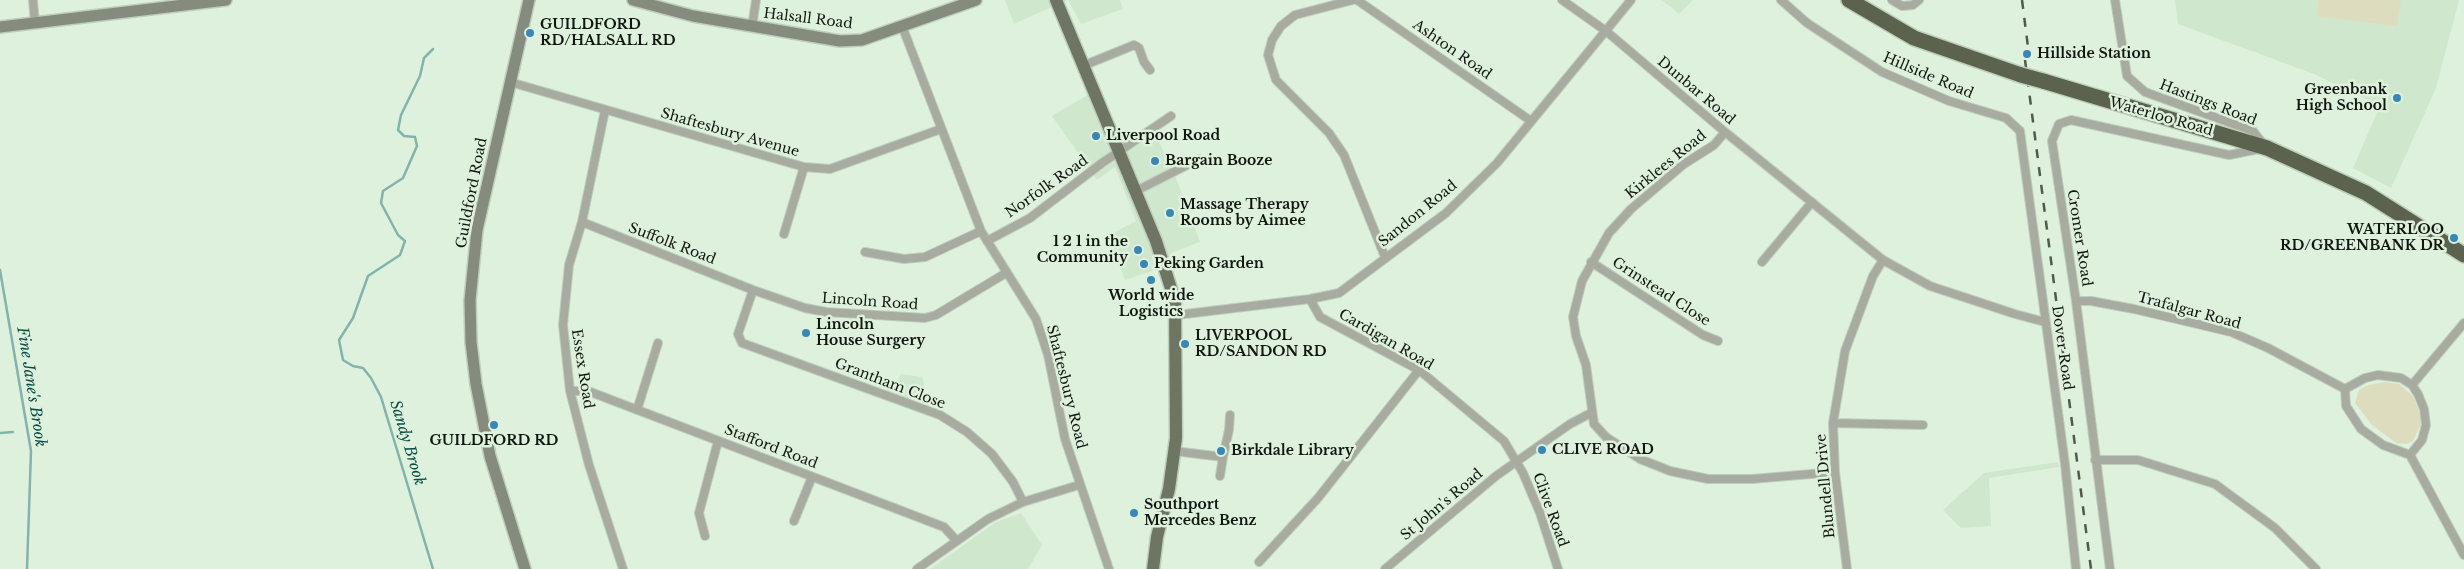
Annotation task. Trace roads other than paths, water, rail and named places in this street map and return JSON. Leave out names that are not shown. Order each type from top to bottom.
[{"type":"highway","name":"Waterloo Road","points":[[1849,0],[1914,38],[2021,75],[2267,148],[2366,193],[2464,255]]},
{"type":"main road","points":[[1056,0],[1085,65],[1166,266],[1177,315],[1174,451],[1169,489],[1157,537],[1153,569]]},
{"type":"street","points":[[33,0],[35,23]]},
{"type":"street","points":[[0,27],[157,4],[226,0]]},
{"type":"street","name":"Guildford Road","points":[[524,569],[490,456],[476,384],[471,342],[470,300],[477,230],[529,0]]},
{"type":"street","name":"Halsall Road","points":[[633,0],[693,16],[840,41],[862,40],[976,0]]},
{"type":"street","points":[[752,27],[756,0]]},
{"type":"street","points":[[1353,0],[1295,15],[1281,26],[1272,40],[1268,56],[1276,80],[1329,133],[1344,155],[1385,257]]},
{"type":"street","name":"Ashton Road","points":[[1357,0],[1531,121]]},
{"type":"street","name":"Dunbar Road","points":[[1562,0],[1606,31],[1725,132],[1883,260],[1930,286],[2045,322]]},
{"type":"street","name":"Sandon Road","points":[[1177,315],[1310,299],[1339,293],[1446,213],[1497,163],[1631,0]]},
{"type":"street","name":"Hillside Road","points":[[1781,0],[1807,23],[1882,72],[1949,101],[2006,118],[2020,131]]},
{"type":"street","points":[[1892,0],[1902,6],[1913,5],[1919,0]]},
{"type":"street","name":"Hastings Road","points":[[2115,0],[2127,76],[2145,92],[2253,131],[2267,148]]},
{"type":"street","name":"Shaftesbury Road","points":[[902,26],[981,231],[1036,319],[1048,355],[1065,439],[1108,569]]},
{"type":"street","points":[[1085,65],[1134,45],[1139,48],[1144,62],[1150,70]]},
{"type":"street","name":"Shaftesbury Avenue","points":[[510,82],[804,167],[830,169],[941,129]]},
{"type":"street","name":"Essex Road","points":[[605,110],[582,222],[569,265],[563,325],[570,391],[588,465],[623,569]]},
{"type":"street","name":"Norfolk Road","points":[[987,241],[1030,218],[1120,151],[1171,116]]},
{"type":"street","name":"Cromer Road","points":[[2110,569],[2076,301],[2052,141],[2060,124],[2071,120],[2229,154],[2267,148]]},
{"type":"street","name":"Dover Road","points":[[2020,131],[2065,464],[2076,569]]},
{"type":"street","name":"Kirklees Road","points":[[1591,413],[1586,366],[1576,336],[1573,317],[1582,281],[1591,262],[1609,233],[1631,209],[1684,164],[1714,145],[1725,132]]},
{"type":"street","points":[[1136,191],[1199,159]]},
{"type":"street","points":[[784,234],[804,167]]},
{"type":"street","points":[[1762,262],[1812,202]]},
{"type":"street","name":"Suffolk Road","points":[[582,222],[753,290]]},
{"type":"street","points":[[865,252],[904,259],[925,257],[981,231]]},
{"type":"street","name":"Blundell Drive","points":[[1847,569],[1834,472],[1833,423],[1845,351],[1873,276],[1883,260]]},
{"type":"street","name":"Grinstead Close","points":[[1591,262],[1703,335],[1718,342]]},
{"type":"street","name":"Lincoln Road","points":[[753,290],[805,308],[826,312],[926,318],[936,315],[1006,273]]},
{"type":"street","name":"Grantham Close","points":[[753,290],[738,334],[742,343],[940,415],[967,432],[992,454],[1013,482],[1023,502]]},
{"type":"street","name":"Cardigan Road","points":[[1310,299],[1320,317],[1419,370],[1504,441],[1517,462]]},
{"type":"street","name":"Trafalgar Road","points":[[2076,301],[2091,301],[2134,308],[2231,332],[2268,348],[2345,389]]},
{"type":"street","points":[[2412,385],[2464,323]]},
{"type":"street","points":[[637,410],[658,343]]},
{"type":"street","points":[[1259,562],[1318,498],[1419,370]]},
{"type":"street","points":[[2410,454],[2422,440],[2426,425],[2424,409],[2412,385],[2401,378],[2378,375],[2365,378],[2345,389],[2346,406],[2361,429],[2383,445],[2410,454],[2464,556]]},
{"type":"street","name":"Stafford Road","points":[[570,391],[588,392],[944,527],[956,540]]},
{"type":"street","points":[[1517,462],[1570,424],[1591,413],[1594,424],[1606,437],[1640,459],[1670,471],[1708,479],[1752,479],[1834,472]]},
{"type":"street","points":[[1220,476],[1230,430],[1230,415]]},
{"type":"street","points":[[1833,423],[1922,425]]},
{"type":"street","points":[[705,536],[699,513],[718,441]]},
{"type":"street","points":[[1174,451],[1223,456]]},
{"type":"street","points":[[2095,460],[2138,460],[2214,484],[2275,528],[2316,569]]},
{"type":"street","name":"St John's Road","points":[[1385,569],[1496,476],[1517,462]]},
{"type":"street","name":"Clive Road","points":[[1517,462],[1540,513],[1558,569]]},
{"type":"street","points":[[794,520],[812,477]]},
{"type":"street","points":[[917,569],[988,519],[1023,502],[1079,485]]},
{"type":"waterway","name":"Sandy Brook","points":[[433,49],[424,58],[420,76],[401,115],[398,130],[404,136],[415,137],[417,146],[403,178],[383,191],[381,203],[398,235],[405,241],[400,255],[368,276],[353,318],[339,340],[343,360],[353,366],[363,368],[371,378],[381,397],[433,569]]},
{"type":"waterway","name":"Fine Jane's Brook","points":[[0,270],[31,451],[27,569]]},
{"type":"waterway","points":[[0,433],[13,432]]},
{"type":"railway","points":[[2022,0],[2028,47]]},
{"type":"railway","points":[[2025,60],[2091,569]]},
{"type":"place","name":"GUILDFORD RD/HALSALL RD","points":[[530,33]]},
{"type":"place","name":"Hillside Station","points":[[2027,54]]},
{"type":"place","name":"Greenbank High School","points":[[2397,98]]},
{"type":"place","name":"Liverpool Road","points":[[1096,136]]},
{"type":"place","name":"Bargain Booze","points":[[1155,161]]},
{"type":"place","name":"Massage Therapy Rooms by Aimee","points":[[1170,213]]},
{"type":"place","name":"WATERLOO RD/GREENBANK DR","points":[[2454,238]]},
{"type":"place","name":"1 2 1 in the Community","points":[[1138,250]]},
{"type":"place","name":"Peking Garden","points":[[1144,264]]},
{"type":"place","name":"World wide Logistics","points":[[1151,280]]},
{"type":"place","name":"Lincoln House Surgery","points":[[806,333]]},
{"type":"place","name":"LIVERPOOL RD/SANDON RD","points":[[1185,344]]},
{"type":"place","name":"GUILDFORD RD","points":[[494,425]]},
{"type":"place","name":"CLIVE ROAD","points":[[1542,450]]},
{"type":"place","name":"Birkdale Library","points":[[1221,451]]},
{"type":"place","name":"Southport Mercedes Benz","points":[[1134,513]]}]
